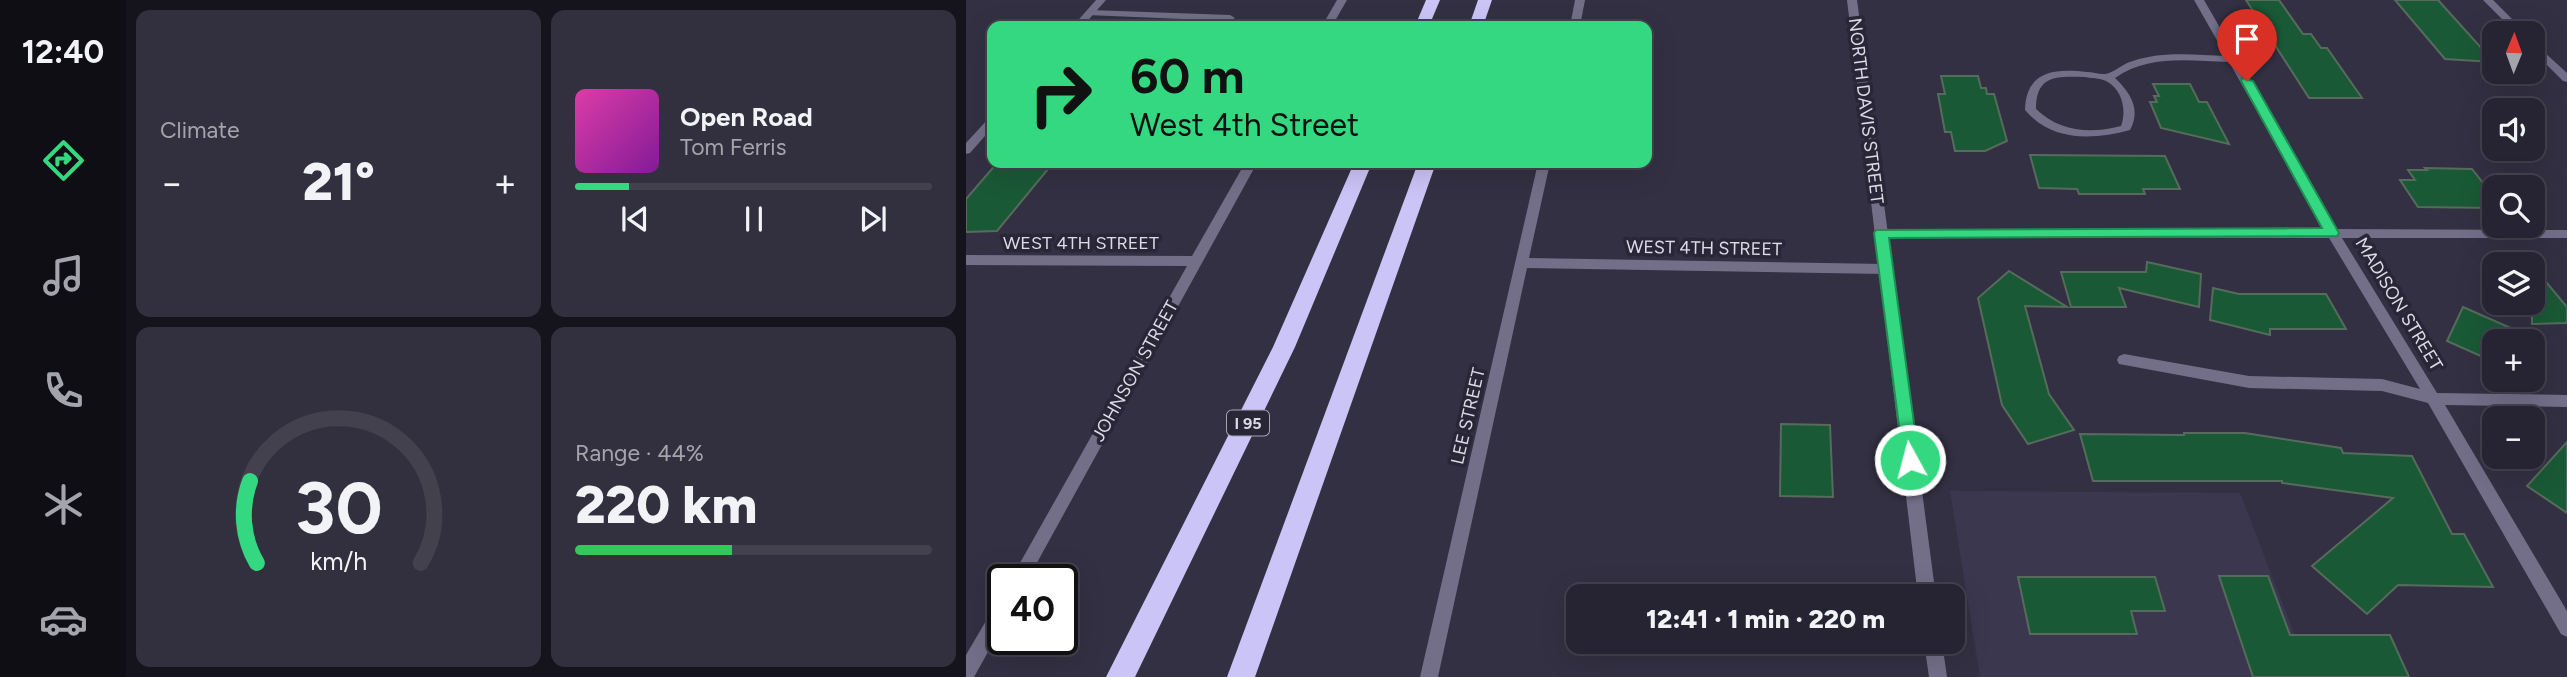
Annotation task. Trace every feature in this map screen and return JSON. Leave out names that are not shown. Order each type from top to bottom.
[{"type":"highway","points":[[1424,21],[1433,0]]},
{"type":"highway","points":[[1478,21],[1485,0]]},
{"type":"highway","name":"I 95","points":[[1120,677],[1284,347],[1361,168]]},
{"type":"highway","points":[[1241,677],[1425,168]]},
{"type":"street","points":[[1083,21],[1101,0]]},
{"type":"street","points":[[1331,21],[1342,0]]},
{"type":"street","points":[[1575,21],[1580,0]]},
{"type":"street","name":"NORTH DAVIS STREET","points":[[1852,0],[1925,584]]},
{"type":"street","name":"MADISON STREET","points":[[2199,0],[2332,233],[2434,399],[2567,628]]},
{"type":"street","points":[[2488,0],[2509,21]]},
{"type":"street","points":[[1090,13],[1230,18]]},
{"type":"street","points":[[2545,57],[2567,79]]},
{"type":"street","points":[[2109,78],[2121,88],[2128,101],[2132,116],[2126,128],[2106,134],[2071,133],[2052,127],[2030,110],[2031,90],[2038,80],[2052,74],[2109,78],[2118,69],[2150,59],[2234,59]]},
{"type":"street","points":[[966,150],[987,127]]},
{"type":"street","name":"JOHNSON STREET","points":[[1026,564],[1248,168]]},
{"type":"street","name":"LEE STREET","points":[[1429,677],[1543,168]]},
{"type":"street","points":[[1881,233],[2567,234]]},
{"type":"street","name":"WEST 4TH STREET","points":[[966,260],[1196,261]]},
{"type":"street","name":"WEST 4TH STREET","points":[[1522,263],[1885,269]]},
{"type":"street","points":[[2124,360],[2249,382],[2382,385],[2434,399],[2567,401]]},
{"type":"street","points":[[966,673],[987,636]]},
{"type":"street","points":[[1935,654],[1938,677]]},
{"type":"shaded area","points":[[1950,491],[2240,493],[2311,677],[1980,677]]},
{"type":"building","points":[[2246,0],[2279,0],[2303,34],[2311,34],[2321,48],[2327,48],[2362,98],[2309,98]]},
{"type":"building","points":[[2395,0],[2438,0],[2482,49],[2482,61],[2445,59]]},
{"type":"building","points":[[1941,76],[1978,76],[1981,88],[1986,88],[1987,94],[1994,94],[2007,141],[1985,151],[1955,151],[1951,132],[1945,132],[1938,94],[1945,94]]},
{"type":"building","points":[[2153,84],[2190,84],[2199,102],[2207,102],[2229,144],[2161,128],[2150,102],[2157,102],[2154,96],[2159,96]]},
{"type":"building","points":[[2030,155],[2165,156],[2180,189],[2143,189],[2145,194],[2079,194],[2077,189],[2039,188]]},
{"type":"building","points":[[993,168],[1049,168],[997,231],[966,232],[966,199]]},
{"type":"building","points":[[2425,168],[2472,169],[2482,182],[2482,208],[2418,207],[2400,180],[2415,180],[2408,170],[2427,170]]},
{"type":"building","points":[[2147,262],[2201,274],[2199,307],[2119,288],[2126,307],[2071,307],[2061,272],[2146,272]]},
{"type":"building","points":[[2009,271],[2067,307],[2025,306],[2049,394],[2074,430],[2028,444],[2002,405],[1978,298]]},
{"type":"building","points":[[2545,281],[2567,307],[2567,323],[2532,324],[2532,315],[2545,315]]},
{"type":"building","points":[[2213,288],[2239,294],[2326,294],[2346,329],[2270,329],[2270,335],[2210,320]]},
{"type":"building","points":[[2463,307],[2513,329],[2482,329],[2482,357],[2447,341]]},
{"type":"building","points":[[1781,424],[1830,425],[1833,497],[1780,496]]},
{"type":"building","points":[[2245,433],[2341,448],[2343,453],[2412,456],[2452,534],[2464,534],[2493,587],[2398,585],[2367,614],[2312,566],[2393,498],[2282,481],[2093,481],[2080,434]]},
{"type":"building","points":[[2567,442],[2567,513],[2527,486]]},
{"type":"building","points":[[2219,576],[2268,576],[2290,635],[2390,635],[2409,677],[2253,677]]},
{"type":"building","points":[[2018,577],[2155,577],[2165,611],[2131,611],[2137,634],[2030,634]]},
{"type":"route","points":[[1910,460],[1881,233],[2332,233],[2247,81]]}]
